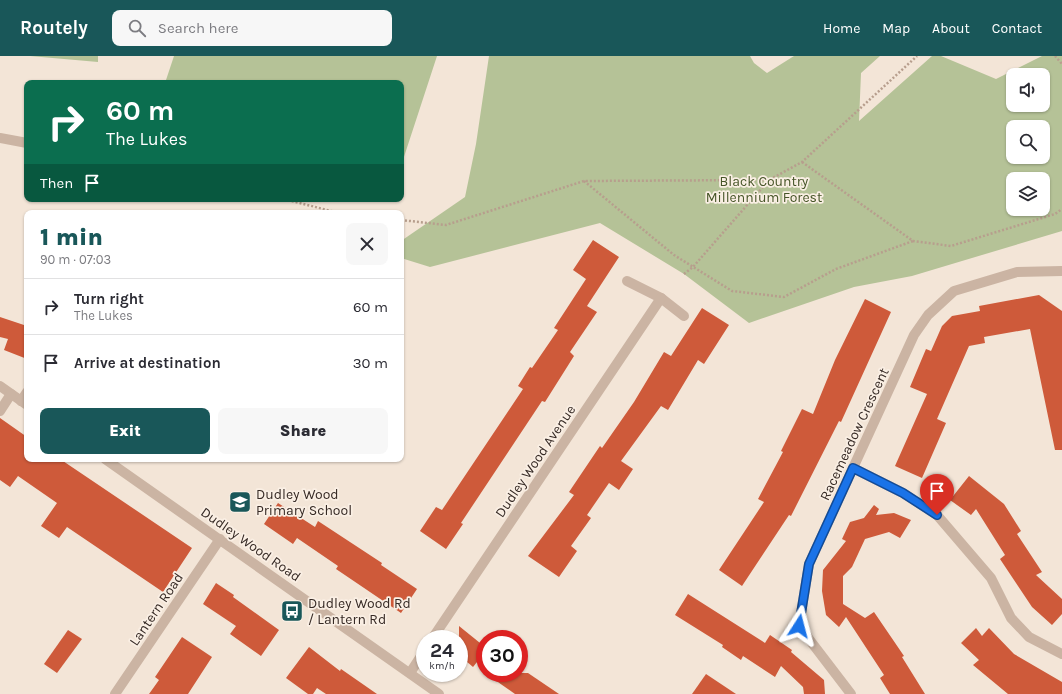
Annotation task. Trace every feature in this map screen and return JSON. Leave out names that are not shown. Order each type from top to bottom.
[{"type":"street","points":[[0,138],[24,142]]},
{"type":"street","name":"Racemeadow Crescent","points":[[851,694],[799,626],[809,564],[914,335],[928,315],[954,292],[1017,272],[1062,271]]},
{"type":"street","points":[[627,281],[661,298],[684,316]]},
{"type":"street","name":"Dudley Wood Avenue","points":[[438,630],[661,298]]},
{"type":"street","points":[[0,386],[24,403]]},
{"type":"street","points":[[0,411],[11,394]]},
{"type":"street","name":"Dudley Wood Road","points":[[109,462],[439,694]]},
{"type":"street","points":[[853,468],[903,493],[937,515],[991,578],[1011,618],[1029,637],[1062,654]]},
{"type":"street","name":"Lantern Road","points":[[116,694],[220,539]]},
{"type":"street","points":[[410,673],[416,664]]},
{"type":"path","points":[[684,274],[693,267],[769,180],[802,162],[917,56]]},
{"type":"path","points":[[1055,56],[1062,64]]},
{"type":"path","points":[[802,162],[913,241]]},
{"type":"path","points":[[404,220],[446,225],[584,181],[769,180]]},
{"type":"path","points":[[584,181],[674,255],[732,291],[784,297],[836,269],[913,241],[951,246],[1055,214],[1062,209]]},
{"type":"path","points":[[296,202],[328,210]]},
{"type":"green space","points":[[30,56],[98,56],[98,62]]},
{"type":"green space","points":[[174,56],[437,56],[404,157],[404,80],[166,80]]},
{"type":"green space","name":"Black Country Millennium Forest","points":[[489,56],[750,56],[754,63],[767,73],[794,56],[880,56],[861,73],[859,121],[932,56],[941,56],[996,79],[1006,74],[1006,112],[1050,112],[1050,68],[1018,68],[1042,56],[1062,56],[1062,231],[912,276],[854,287],[749,323],[684,274],[600,223],[430,267],[404,259],[404,239],[465,197],[476,144]]},
{"type":"building","points":[[593,240],[619,257],[587,306],[597,312],[570,352],[574,356],[545,402],[542,401],[461,523],[463,524],[446,549],[420,531],[436,507],[442,510],[523,389],[518,386],[530,367],[532,368],[558,330],[554,328],[586,279],[573,270]]},
{"type":"building","points":[[1039,295],[1062,311],[1062,450],[1055,450],[1030,329],[984,337],[985,343],[969,346],[937,419],[946,423],[922,478],[895,466],[927,394],[910,387],[926,349],[931,351],[942,326],[952,316],[980,311],[979,306]]},
{"type":"building","points":[[865,299],[891,312],[841,422],[839,421],[791,516],[789,515],[742,586],[719,570],[764,502],[758,499],[783,452],[781,451],[802,409],[813,414],[835,360]]},
{"type":"building","points":[[702,308],[729,325],[704,364],[698,360],[668,410],[661,406],[621,461],[633,469],[619,490],[609,483],[587,515],[591,518],[571,546],[577,551],[559,577],[528,556],[574,495],[569,492],[600,446],[602,448],[634,402],[664,352],[671,356]]},
{"type":"building","points":[[0,317],[24,325],[24,358],[4,350],[8,339],[0,337]]},
{"type":"building","points":[[0,418],[24,435],[24,462],[64,462],[192,548],[163,592],[67,527],[59,538],[41,526],[57,503],[18,476],[10,487],[0,480]]},
{"type":"building","points":[[969,476],[1004,504],[1021,531],[1017,534],[1042,572],[1036,575],[1062,599],[1062,614],[1052,625],[1032,607],[1000,559],[1005,555],[976,509],[971,515],[950,500]]},
{"type":"building","points":[[278,503],[315,527],[318,521],[382,563],[381,565],[417,589],[401,613],[336,569],[338,566],[297,538],[293,544],[264,524]]},
{"type":"building","points":[[874,505],[879,509],[876,515],[894,513],[911,520],[900,538],[889,532],[865,539],[852,567],[843,576],[843,604],[865,618],[874,612],[904,656],[902,657],[925,694],[890,694],[880,678],[884,675],[846,617],[839,627],[826,615],[822,591],[823,570],[846,541],[842,539],[850,522],[864,518]]},
{"type":"building","points":[[216,583],[279,630],[261,656],[230,634],[236,626],[203,604]]},
{"type":"building","points":[[688,594],[765,643],[770,635],[792,650],[791,652],[824,680],[825,694],[804,694],[803,687],[781,666],[775,677],[743,656],[741,660],[722,647],[723,645],[675,615]]},
{"type":"building","points":[[976,628],[982,636],[989,628],[1014,654],[1062,682],[1062,694],[1008,694],[973,665],[979,660],[961,643]]},
{"type":"building","points":[[68,630],[82,639],[57,673],[44,664]]},
{"type":"building","points":[[468,633],[476,640],[476,663],[473,667],[468,663]]},
{"type":"building","points":[[182,637],[212,657],[188,694],[149,694],[159,680],[155,677]]},
{"type":"building","points":[[309,647],[340,671],[341,669],[377,694],[326,694],[317,688],[313,694],[308,694],[286,678]]},
{"type":"building","points":[[528,673],[559,694],[515,694],[498,682],[528,682]]},
{"type":"building","points":[[706,674],[736,694],[692,694]]},
{"type":"place","name":"Dudley Wood Primary School","points":[[240,502]]},
{"type":"place","name":"Dudley Wood Rd / Lantern Rd","points":[[292,611]]},
{"type":"route","points":[[799,626],[809,564],[853,468],[903,493],[937,515]]}]
